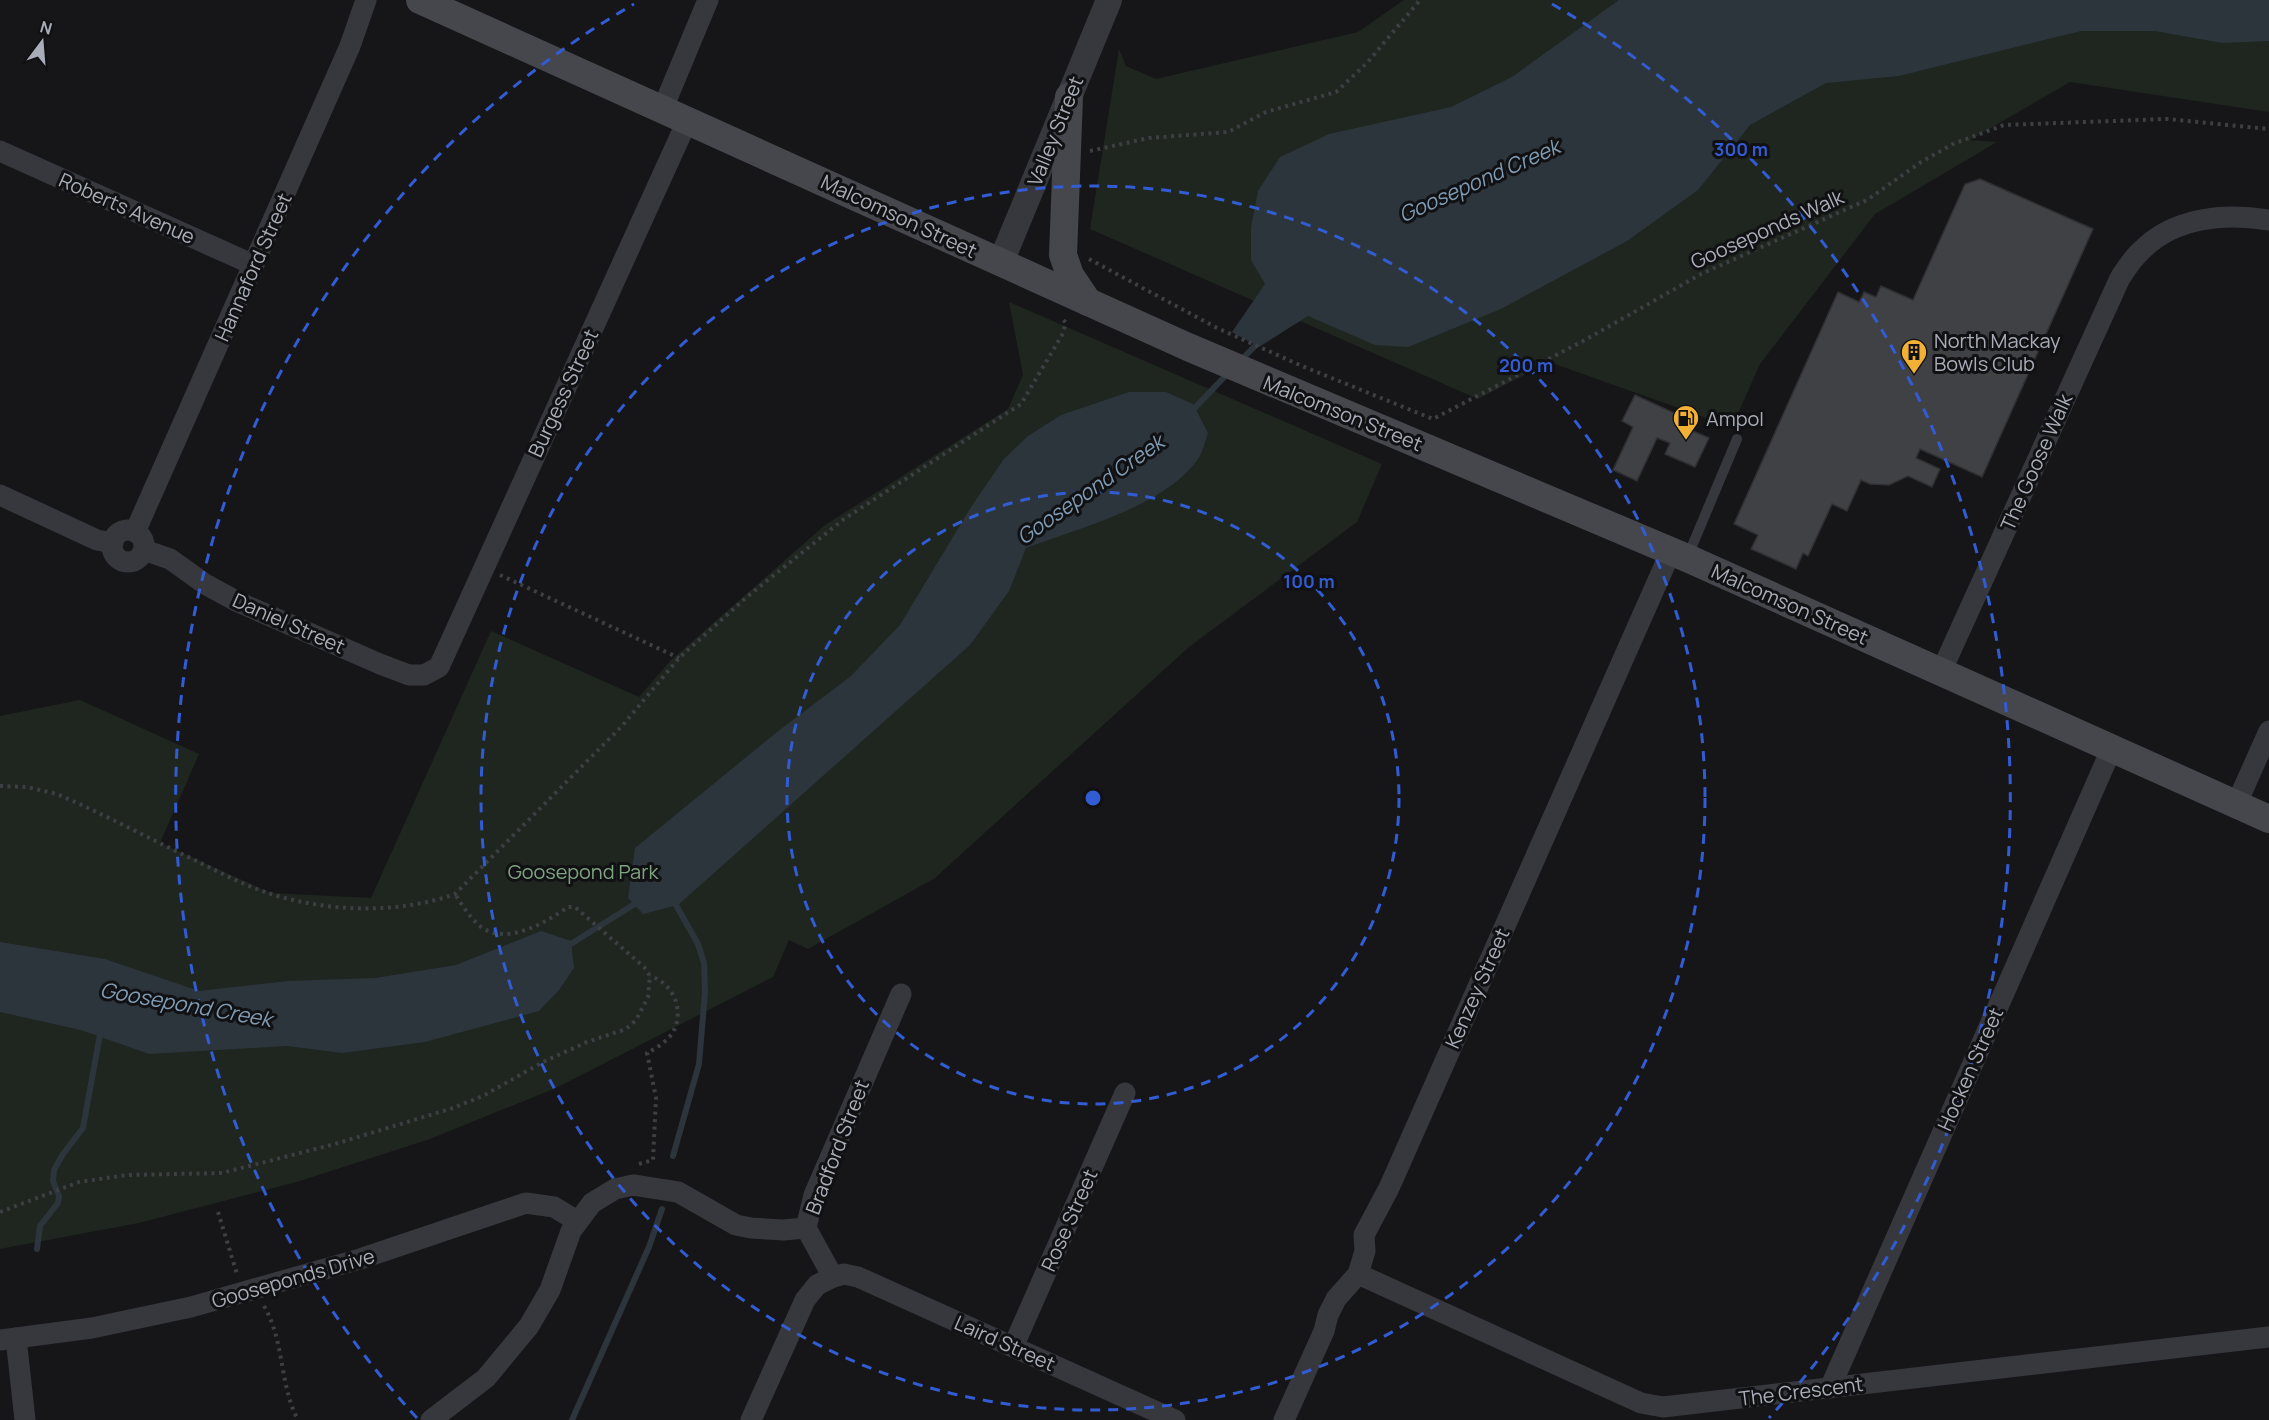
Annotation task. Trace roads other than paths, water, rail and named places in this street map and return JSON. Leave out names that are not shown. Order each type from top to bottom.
[{"type":"main road","name":"Malcomson Street","points":[[420,0],[676,113],[1188,347],[1679,555],[2269,819]]},
{"type":"main road","points":[[1068,97],[1063,255],[1070,275],[1088,302]]},
{"type":"street","name":"Hannaford Street","points":[[140,541],[254,265],[350,46],[366,0]]},
{"type":"street","name":"Burgess Street","points":[[439,667],[676,113],[708,0]]},
{"type":"street","name":"Valley Street","points":[[1001,262],[1109,0]]},
{"type":"street","name":"Roberts Avenue","points":[[0,151],[254,265]]},
{"type":"street","name":"The Goose Walk","points":[[1941,672],[2120,278],[2140,251],[2162,235],[2201,218],[2252,217],[2269,220]]},
{"type":"street","points":[[0,495],[97,540],[113,543],[116,555],[123,561],[139,558],[140,541]]},
{"type":"street","name":"Daniel Street","points":[[140,541],[205,584],[238,602],[380,664],[409,675],[424,675],[439,667]]},
{"type":"street","name":"Kenzey Street","points":[[1359,1274],[1363,1264],[1364,1235],[1368,1225],[1389,1188],[1679,555]]},
{"type":"street","points":[[2236,805],[2269,731]]},
{"type":"street","name":"Hocken Street","points":[[1830,1388],[2111,750]]},
{"type":"street","name":"Bradford Street","points":[[832,1277],[806,1228],[814,1195],[901,994]]},
{"type":"street","name":"Rose Street","points":[[1013,1347],[1125,1093]]},
{"type":"street","points":[[431,1420],[486,1378],[529,1326],[550,1290],[571,1231],[577,1221],[592,1203],[615,1189],[633,1185],[678,1192],[736,1225],[783,1230],[806,1228]]},
{"type":"street","name":"Gooseponds Drive","points":[[8,1339],[92,1328],[191,1307],[360,1259],[526,1203],[554,1207],[577,1221]]},
{"type":"street","name":"Laird Street","points":[[832,1277],[844,1274],[858,1277],[1175,1420]]},
{"type":"street","points":[[1284,1420],[1336,1299],[1359,1274]]},
{"type":"street","name":"The Crescent","points":[[1359,1274],[1641,1403],[1663,1407],[2269,1337]]},
{"type":"street","points":[[752,1420],[805,1300],[817,1285],[832,1277]]},
{"type":"street","points":[[8,1339],[25,1420]]},
{"type":"lane","points":[[1679,555],[1737,440]]},
{"type":"water","points":[[1619,0],[2269,0],[2269,41],[2222,43],[2155,31],[2081,31],[1899,76],[1826,83],[1750,125],[1698,190],[1627,241],[1501,309],[1408,347],[1375,345],[1308,316],[1259,347],[1232,332],[1265,284],[1251,260],[1251,227],[1258,191],[1280,157],[1329,134],[1451,107],[1512,77]]},
{"type":"water","points":[[1129,392],[1166,392],[1193,404],[1208,433],[1200,456],[1183,476],[1143,503],[1095,524],[1026,548],[1009,591],[970,645],[678,905],[643,914],[628,898],[635,848],[777,732],[851,676],[900,625],[971,507],[1004,459],[1028,436],[1061,415]]},
{"type":"water","points":[[541,931],[571,941],[574,968],[559,990],[539,1011],[425,1042],[342,1053],[287,1046],[149,1054],[81,1030],[0,1012],[0,942],[105,959],[199,991],[288,981],[375,978],[456,965]]},
{"type":"waterway","name":"Goosepond Creek","points":[[1241,360],[1261,340]]},
{"type":"waterway","name":"Goosepond Creek","points":[[1191,412],[1229,372]]},
{"type":"waterway","points":[[672,898],[698,944],[704,963],[705,992],[699,1064],[673,1156]]},
{"type":"waterway","name":"Goosepond Creek","points":[[566,947],[641,900]]},
{"type":"waterway","points":[[37,1249],[40,1226],[58,1203],[59,1196],[53,1181],[54,1170],[83,1128],[101,1029]]},
{"type":"waterway","points":[[572,1420],[649,1247],[662,1209]]},
{"type":"place","name":"North Mackay Bowls Club","points":[[1914,375]]},
{"type":"place","name":"Ampol","points":[[1686,441]]},
{"type":"park label","name":"Goosepond Park","points":[[583,871]]}]
